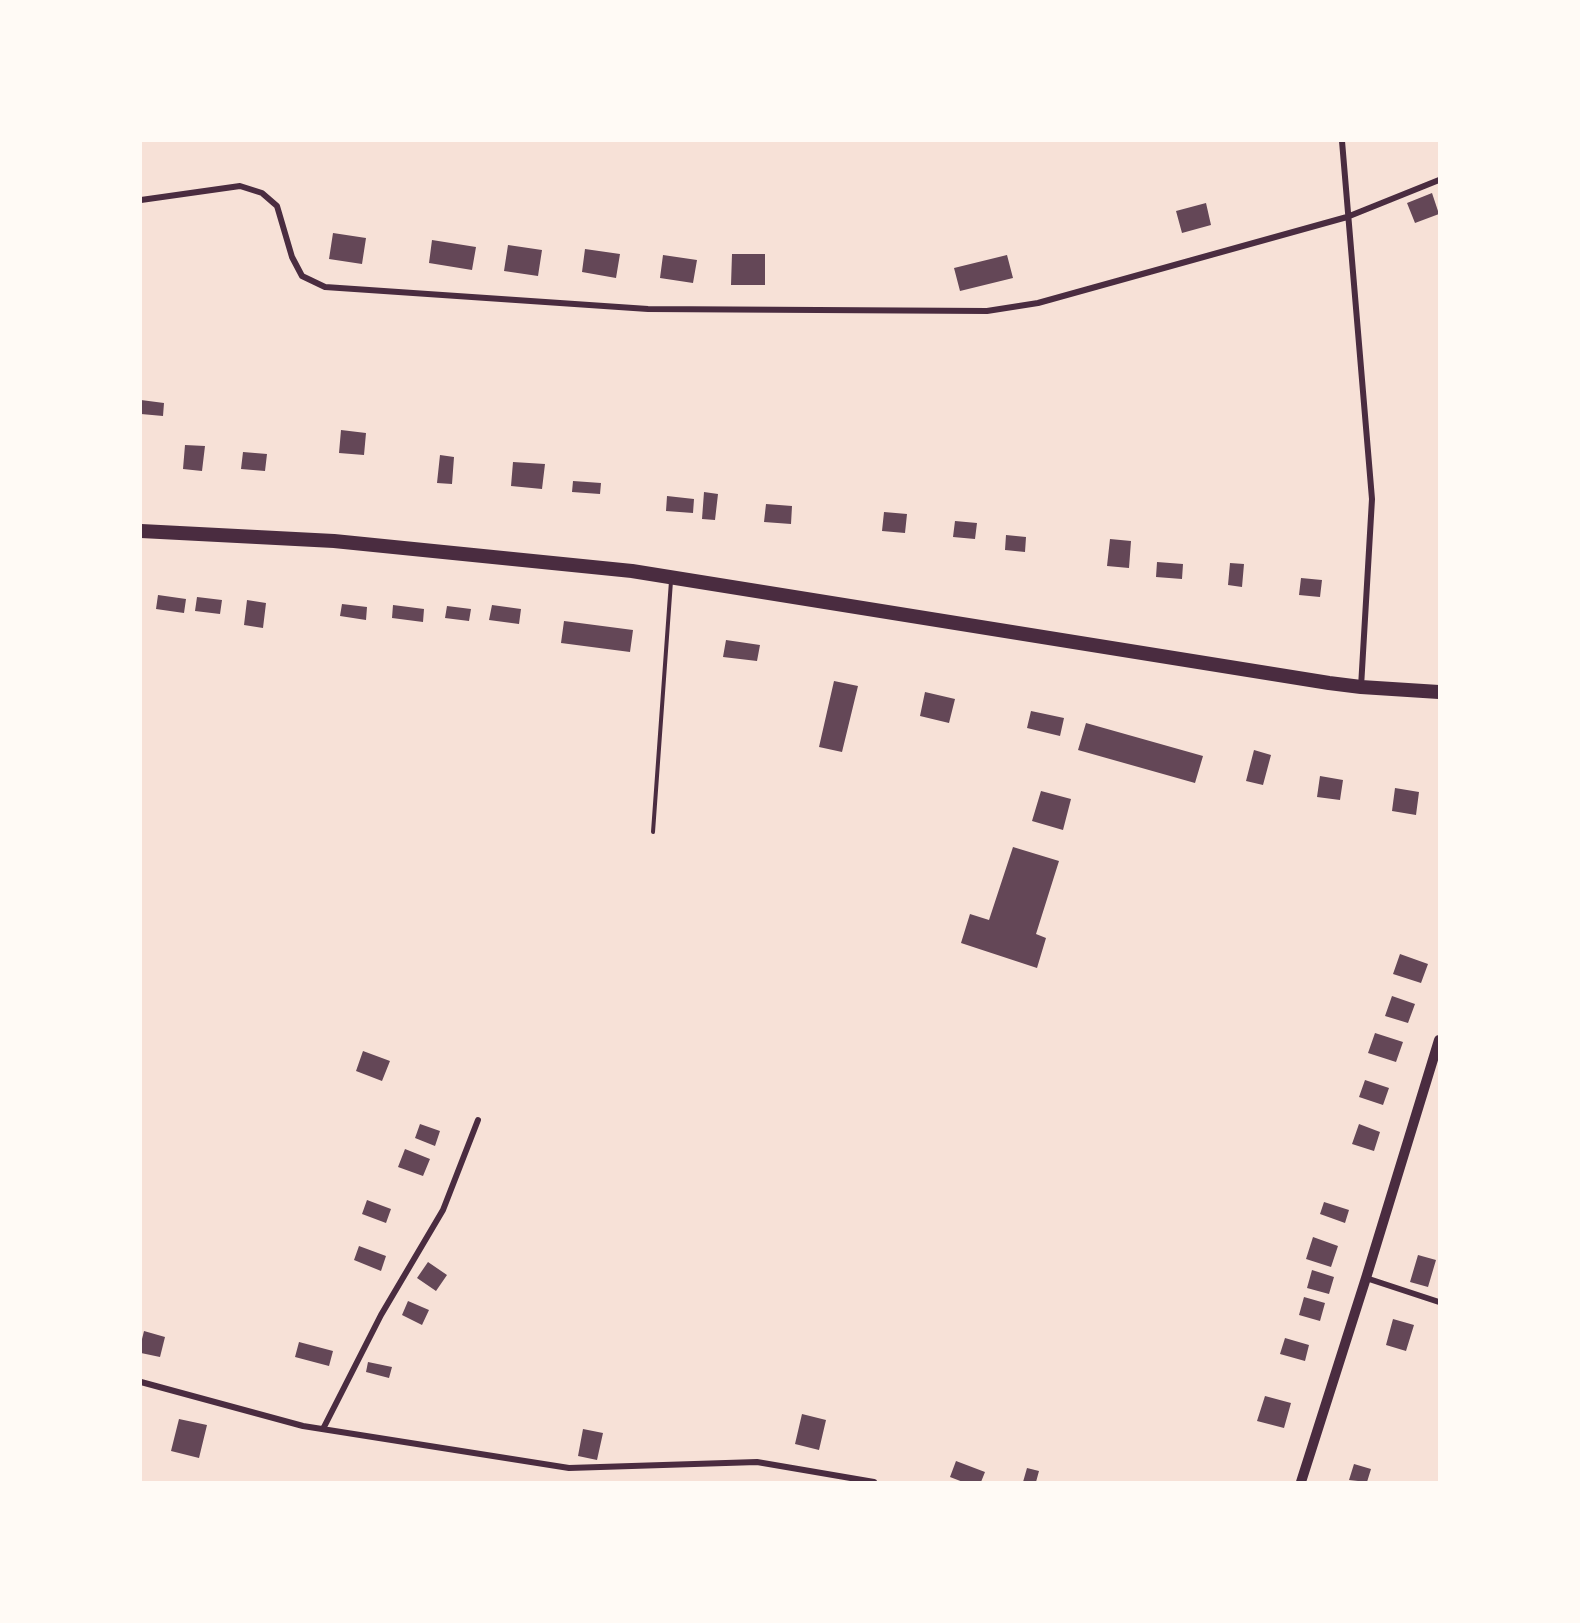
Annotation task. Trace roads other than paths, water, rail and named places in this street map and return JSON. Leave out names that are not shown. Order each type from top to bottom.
[{"type":"highway","points":[[141,531],[333,541],[632,571],[1361,687],[1439,692]]},
{"type":"street","points":[[1342,141],[1372,499],[1361,687]]},
{"type":"street","points":[[141,200],[240,186],[262,193],[277,206],[292,257],[302,276],[325,287],[648,309],[987,311],[1038,303],[1347,217],[1439,180]]},
{"type":"street","points":[[1301,1482],[1439,1040]]},
{"type":"street","points":[[323,1429],[381,1315],[442,1210],[478,1120]]},
{"type":"street","points":[[1366,1278],[1439,1302]]},
{"type":"street","points":[[141,1382],[303,1426],[568,1467],[757,1462],[874,1482]]},
{"type":"lane","points":[[653,832],[672,577]]}]
